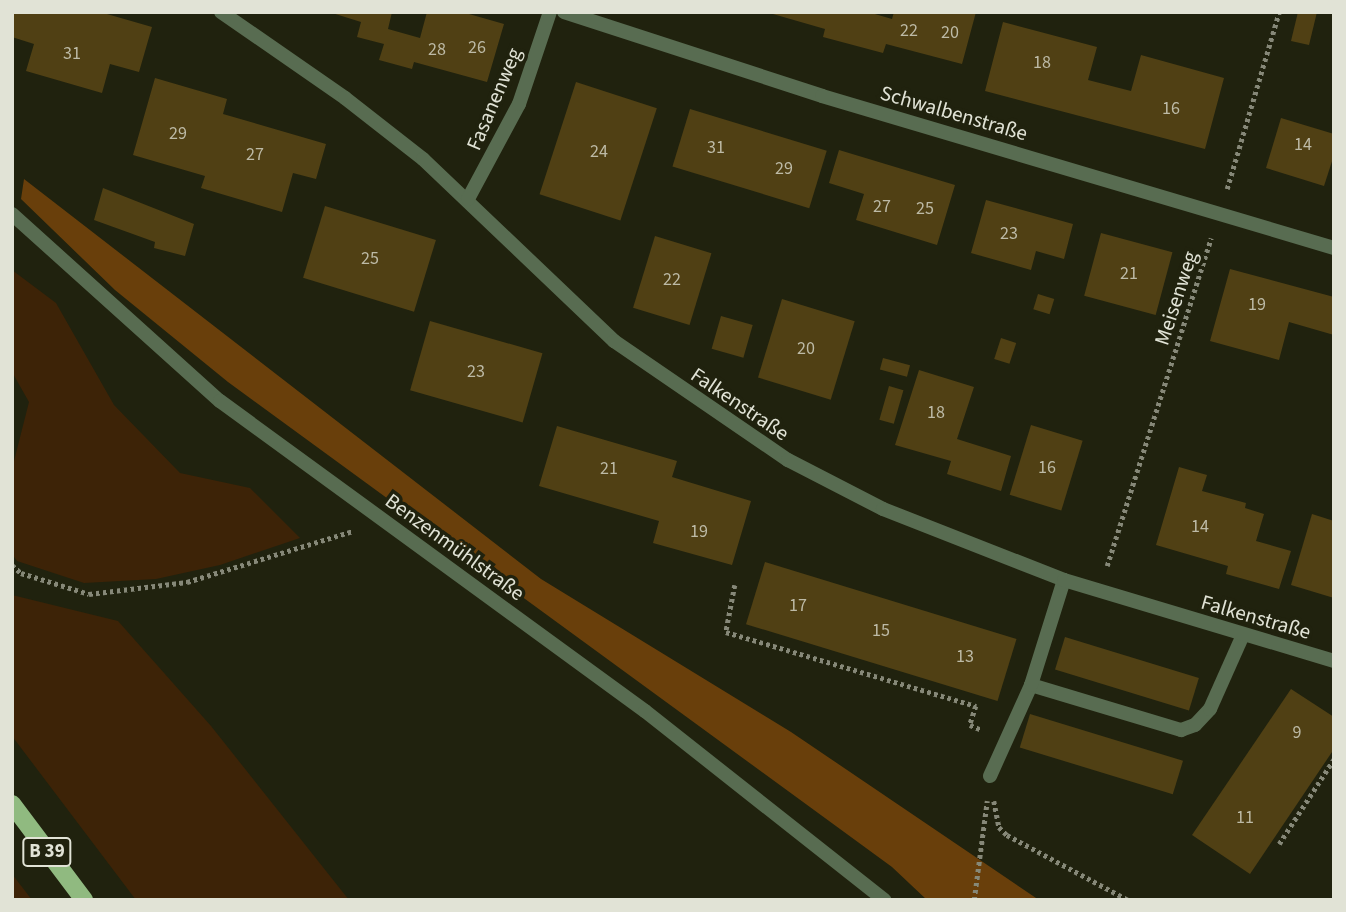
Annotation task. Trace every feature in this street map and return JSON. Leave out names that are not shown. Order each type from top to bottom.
[{"type":"main road","name":"B 39","points":[[12,804],[84,900]]},
{"type":"street","name":"Falkenstraße","points":[[220,12],[345,98],[468,199],[614,341],[717,415],[788,460],[883,509],[1099,593],[1334,661]]},
{"type":"street","name":"Fasanenweg","points":[[468,199],[519,104],[550,12]]},
{"type":"street","name":"Schwalbenstraße","points":[[564,12],[821,96],[1334,248]]},
{"type":"street","name":"Benzenmühlstraße","points":[[12,214],[219,401],[645,711],[884,900]]},
{"type":"street","points":[[990,776],[1031,685],[1064,580]]},
{"type":"street","points":[[1031,685],[1181,730],[1195,725],[1210,709],[1242,635]]},
{"type":"path","name":"Meisenweg","points":[[1099,593],[1219,213],[1279,12]]},
{"type":"path","points":[[12,565],[21,573],[89,594],[187,582],[384,522]]},
{"type":"path","points":[[735,585],[726,632],[976,706],[970,725],[1007,739]]},
{"type":"path","points":[[1279,844],[1334,759]]},
{"type":"path","points":[[974,900],[990,776]]},
{"type":"path","points":[[990,776],[999,827],[1007,835],[1128,900]]},
{"type":"shaded area","points":[[24,179],[541,579],[791,732],[1039,900],[927,900],[892,867],[228,382],[115,290],[21,199]]},
{"type":"shaded area","points":[[12,270],[56,303],[114,405],[180,473],[250,488],[300,538],[220,565],[156,579],[84,583],[17,561],[12,554],[12,469],[29,402],[12,372]]},
{"type":"shaded area","points":[[12,595],[118,621],[211,726],[349,900],[136,900],[12,736]]},
{"type":"shaded area","points":[[12,874],[32,900],[12,900]]},
{"type":"building","points":[[12,12],[100,12],[152,27],[139,72],[110,64],[102,93],[26,71],[34,44],[12,37]]},
{"type":"building","points":[[329,12],[392,12],[388,29],[420,38],[427,12],[462,12],[504,24],[487,82],[414,62],[412,69],[379,60],[384,44],[357,37],[361,22]]},
{"type":"building","points":[[766,12],[868,12],[892,19],[894,12],[976,12],[962,64],[886,44],[883,53],[823,37],[825,29]]},
{"type":"building","points":[[1298,12],[1317,12],[1309,45],[1291,41]]},
{"type":"building","points":[[1003,22],[1097,47],[1088,80],[1131,91],[1141,55],[1224,78],[1205,149],[985,91]]},
{"type":"building","points":[[155,78],[227,99],[223,114],[326,144],[316,179],[293,173],[282,212],[201,188],[205,176],[133,155]]},
{"type":"building","points":[[576,82],[657,108],[620,220],[540,194]]},
{"type":"building","points":[[690,109],[827,151],[809,208],[672,166]]},
{"type":"building","points":[[1281,118],[1334,134],[1334,155],[1324,186],[1266,168]]},
{"type":"building","points":[[839,150],[955,185],[937,245],[856,220],[864,194],[829,183]]},
{"type":"building","points":[[103,188],[194,224],[185,256],[154,248],[155,242],[94,220]]},
{"type":"building","points":[[986,200],[1073,224],[1064,259],[1036,251],[1031,270],[971,253]]},
{"type":"building","points":[[325,206],[436,240],[414,312],[303,278]]},
{"type":"building","points":[[1101,233],[1172,252],[1156,315],[1084,296]]},
{"type":"building","points":[[655,236],[711,253],[689,325],[633,308]]},
{"type":"building","points":[[1230,269],[1334,297],[1334,335],[1289,322],[1279,360],[1210,341]]},
{"type":"building","points":[[1038,294],[1054,299],[1050,314],[1033,309]]},
{"type":"building","points":[[782,299],[855,321],[831,400],[758,377]]},
{"type":"building","points":[[721,316],[753,325],[743,358],[712,349]]},
{"type":"building","points":[[430,321],[542,353],[523,422],[410,390]]},
{"type":"building","points":[[1001,338],[1016,343],[1009,364],[994,359]]},
{"type":"building","points":[[883,358],[910,365],[907,377],[880,370]]},
{"type":"building","points":[[919,370],[974,387],[957,439],[1011,456],[1001,491],[947,474],[951,461],[895,445]]},
{"type":"building","points":[[889,386],[903,390],[894,424],[879,420]]},
{"type":"building","points":[[1031,425],[1083,441],[1061,511],[1010,495]]},
{"type":"building","points":[[557,426],[677,461],[672,477],[751,501],[732,565],[653,543],[659,521],[539,486]]},
{"type":"building","points":[[1179,467],[1207,475],[1202,491],[1246,503],[1245,508],[1264,514],[1256,541],[1291,551],[1279,589],[1226,574],[1228,566],[1156,545]]},
{"type":"building","points":[[1312,514],[1334,521],[1334,598],[1291,585]]},
{"type":"building","points":[[765,562],[1017,639],[998,701],[746,624]]},
{"type":"building","points":[[1065,637],[1199,678],[1189,710],[1055,670]]},
{"type":"building","points":[[1291,689],[1334,717],[1334,749],[1250,874],[1192,835]]},
{"type":"building","points":[[1030,714],[1183,761],[1173,794],[1020,747]]}]
